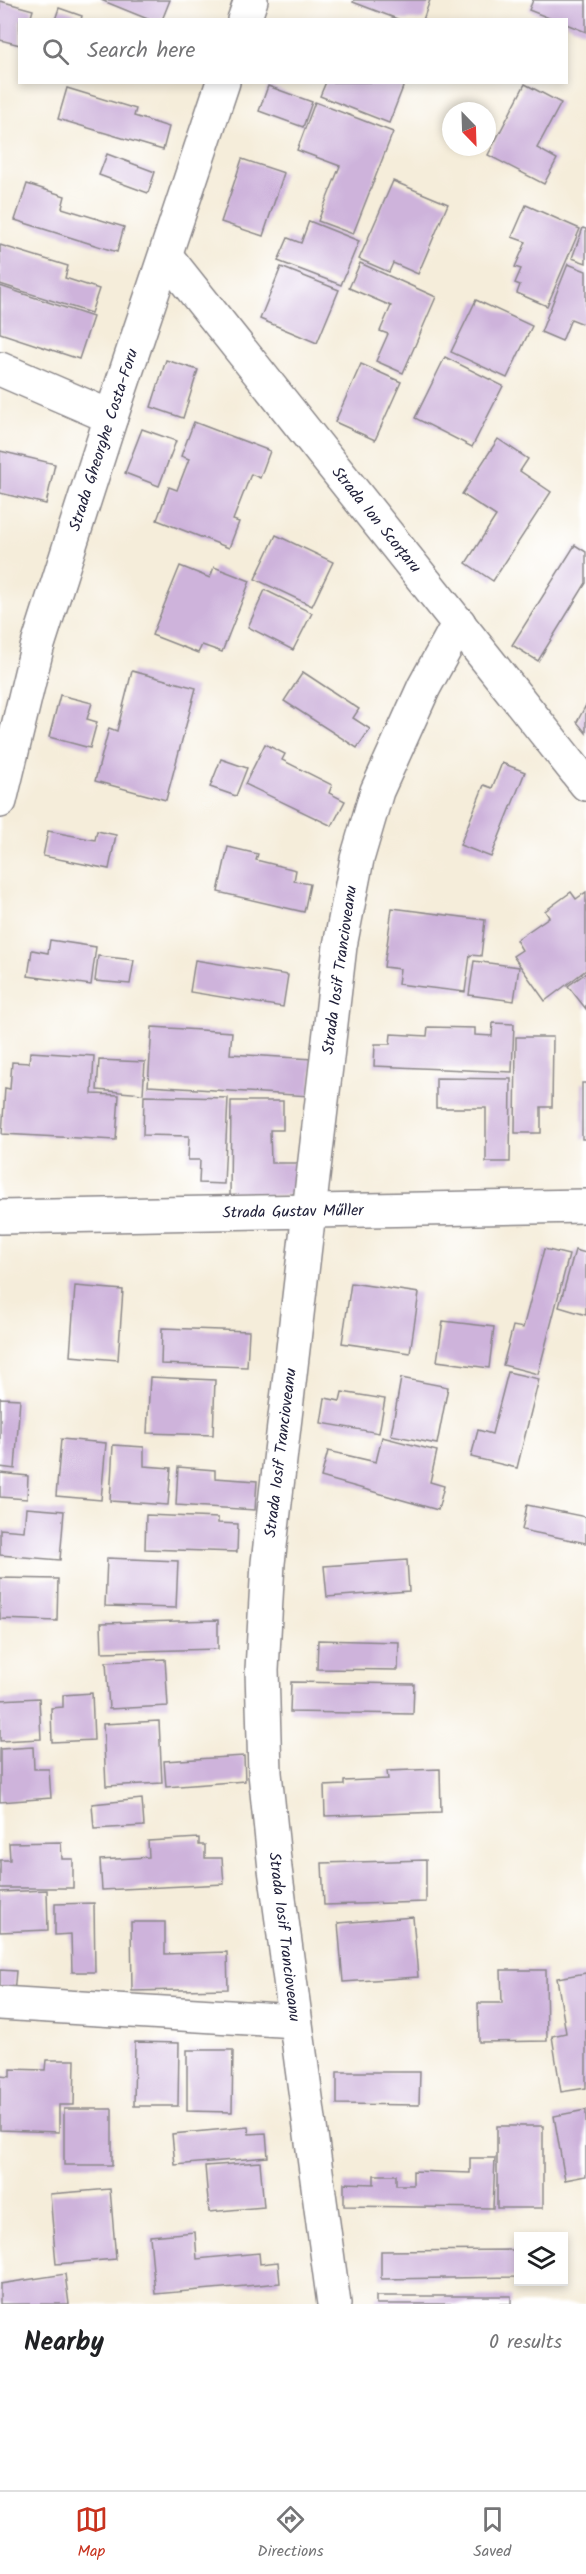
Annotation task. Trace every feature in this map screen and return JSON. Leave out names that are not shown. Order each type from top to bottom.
[{"type":"street","points":[[245,18],[251,0]]},
{"type":"street","name":"Strada Gheorghe Costa-Foru","points":[[0,801],[37,648],[111,417],[222,84]]},
{"type":"street","name":"Strada Ion Scorțaru","points":[[166,256],[586,784]]},
{"type":"street","points":[[0,369],[111,417]]},
{"type":"street","name":"Strada Iosif Trancioveanu","points":[[334,2304],[275,1869],[265,1773],[262,1670],[268,1563],[340,946],[357,859],[377,791],[424,687],[459,623]]},
{"type":"street","name":"Strada Gustav Műller","points":[[0,1217],[586,1206]]},
{"type":"street","points":[[0,2003],[295,2021]]},
{"type":"building","points":[[101,0],[170,0],[163,18],[145,18]]},
{"type":"building","points":[[354,0],[430,0],[424,18],[395,18],[353,2]]},
{"type":"building","points":[[533,0],[586,0],[586,32],[568,25],[568,18],[549,18],[529,10]]},
{"type":"building","points":[[0,1],[33,10],[31,18],[18,18],[18,44],[0,40]]},
{"type":"building","points":[[59,8],[82,16],[82,18],[56,18]]},
{"type":"building","points":[[325,84],[404,84],[389,123],[320,96]]},
{"type":"building","points":[[525,84],[561,103],[537,148],[557,159],[544,184],[490,156],[496,156],[496,140]]},
{"type":"building","points":[[268,86],[312,102],[303,127],[259,111]]},
{"type":"building","points":[[67,88],[136,109],[134,116],[169,127],[163,150],[58,119]]},
{"type":"building","points":[[315,102],[393,132],[353,234],[318,221],[340,166],[297,150]]},
{"type":"building","points":[[107,154],[155,172],[148,193],[99,175]]},
{"type":"building","points":[[242,159],[284,173],[263,236],[221,222]]},
{"type":"building","points":[[393,181],[448,204],[418,274],[393,263],[389,272],[359,259]]},
{"type":"building","points":[[27,184],[65,196],[62,208],[124,227],[117,252],[15,220]]},
{"type":"building","points":[[526,205],[580,229],[547,306],[517,293],[520,285],[515,283],[521,269],[515,267],[526,242],[512,237]]},
{"type":"building","points":[[309,221],[359,241],[341,285],[278,261],[288,238],[301,243]]},
{"type":"building","points":[[583,228],[586,229],[586,263],[572,258]]},
{"type":"building","points":[[0,245],[68,266],[65,278],[99,289],[91,313],[0,284]]},
{"type":"building","points":[[360,263],[436,297],[403,373],[376,361],[388,334],[380,331],[391,306],[349,288]]},
{"type":"building","points":[[568,264],[586,271],[586,325],[571,319],[562,341],[541,332]]},
{"type":"building","points":[[281,267],[339,290],[317,343],[260,319]]},
{"type":"building","points":[[0,286],[93,317],[79,359],[0,333]]},
{"type":"building","points":[[476,300],[532,326],[507,378],[451,352]]},
{"type":"building","points":[[445,357],[503,386],[472,447],[415,418]]},
{"type":"building","points":[[166,360],[198,370],[183,418],[151,407]]},
{"type":"building","points":[[361,364],[401,382],[375,440],[335,422]]},
{"type":"building","points":[[194,422],[270,451],[260,478],[251,474],[233,520],[239,522],[229,548],[157,520],[169,487],[177,490],[189,459],[181,456]]},
{"type":"building","points":[[142,429],[176,441],[159,486],[125,473]]},
{"type":"building","points":[[498,439],[528,459],[520,471],[551,492],[493,581],[466,563],[496,516],[462,494]]},
{"type":"building","points":[[0,451],[55,464],[46,504],[0,493]]},
{"type":"building","points":[[276,535],[333,562],[312,606],[255,579]]},
{"type":"building","points":[[575,545],[586,552],[586,583],[538,661],[512,645]]},
{"type":"building","points":[[180,566],[210,578],[214,567],[250,581],[222,652],[202,645],[198,653],[152,635]]},
{"type":"building","points":[[265,590],[312,613],[293,650],[248,627]]},
{"type":"building","points":[[132,671],[196,688],[166,800],[95,781],[109,728],[117,731]]},
{"type":"building","points":[[303,672],[359,709],[353,718],[370,729],[357,748],[284,701]]},
{"type":"building","points":[[60,695],[92,703],[87,719],[97,722],[90,748],[49,737]]},
{"type":"building","points":[[586,705],[586,733],[577,722]]},
{"type":"building","points":[[265,744],[285,754],[282,760],[332,785],[329,793],[345,801],[332,826],[245,784]]},
{"type":"building","points":[[221,759],[247,768],[236,796],[210,787]]},
{"type":"building","points":[[502,763],[525,772],[491,857],[460,845],[484,785],[492,788]]},
{"type":"building","points":[[48,831],[95,840],[97,831],[116,835],[109,869],[43,856]]},
{"type":"building","points":[[228,847],[258,854],[256,860],[296,870],[294,881],[310,884],[304,912],[218,892]]},
{"type":"building","points":[[571,892],[576,899],[586,892],[586,970],[545,1001],[513,956],[522,950],[516,940],[549,917],[545,911]]},
{"type":"building","points":[[392,908],[485,920],[481,956],[470,955],[465,992],[398,984],[400,969],[384,967]]},
{"type":"building","points":[[50,940],[96,947],[91,985],[28,976],[32,950],[48,953]]},
{"type":"building","points":[[98,956],[134,960],[130,984],[95,981]]},
{"type":"building","points":[[195,960],[288,975],[283,1007],[190,992]]},
{"type":"building","points":[[474,961],[519,967],[514,1001],[469,995]]},
{"type":"building","points":[[586,973],[586,1009],[568,986]]},
{"type":"building","points":[[493,1023],[514,1024],[512,1072],[374,1066],[375,1044],[390,1044],[391,1034],[427,1036],[428,1027],[475,1028],[475,1035],[492,1036]]},
{"type":"building","points":[[152,1027],[232,1032],[230,1054],[313,1059],[310,1096],[148,1086]]},
{"type":"building","points":[[516,1037],[553,1037],[552,1107],[541,1107],[541,1133],[515,1133]]},
{"type":"building","points":[[30,1052],[94,1056],[92,1094],[119,1095],[116,1140],[2,1134],[5,1088],[10,1089],[12,1062],[29,1063]]},
{"type":"building","points":[[99,1060],[145,1062],[143,1094],[97,1090]]},
{"type":"building","points":[[436,1078],[511,1079],[510,1162],[486,1162],[486,1108],[436,1108]]},
{"type":"building","points":[[582,1083],[586,1083],[586,1139],[582,1139]]},
{"type":"building","points":[[144,1096],[228,1098],[224,1184],[199,1183],[200,1160],[188,1160],[189,1136],[143,1135]]},
{"type":"building","points":[[231,1101],[283,1101],[283,1130],[270,1130],[271,1163],[303,1163],[300,1187],[292,1195],[230,1196]]},
{"type":"building","points":[[544,1249],[569,1255],[538,1374],[503,1365],[513,1326],[523,1328]]},
{"type":"building","points":[[575,1250],[586,1253],[586,1315],[559,1307]]},
{"type":"building","points":[[351,1283],[419,1293],[410,1353],[342,1343]]},
{"type":"building","points":[[75,1286],[123,1290],[118,1360],[70,1356]]},
{"type":"building","points":[[443,1321],[494,1327],[489,1368],[437,1361]]},
{"type":"building","points":[[162,1328],[249,1331],[247,1367],[161,1364]]},
{"type":"building","points":[[508,1372],[539,1379],[517,1468],[471,1457],[478,1430],[492,1434]]},
{"type":"building","points":[[150,1377],[215,1380],[213,1435],[147,1433]]},
{"type":"building","points":[[401,1378],[448,1387],[437,1444],[391,1435]]},
{"type":"building","points":[[342,1392],[385,1399],[379,1433],[321,1423],[325,1398],[340,1401]]},
{"type":"building","points":[[0,1398],[20,1399],[15,1469],[0,1467]]},
{"type":"building","points":[[382,1437],[437,1451],[430,1482],[444,1486],[438,1510],[321,1477],[328,1451],[376,1462]]},
{"type":"building","points":[[61,1439],[106,1443],[101,1500],[56,1496]]},
{"type":"building","points":[[113,1445],[144,1447],[144,1466],[171,1468],[168,1505],[110,1501]]},
{"type":"building","points":[[178,1467],[215,1470],[215,1478],[257,1481],[255,1510],[176,1505]]},
{"type":"building","points":[[0,1473],[28,1476],[27,1499],[0,1497]]},
{"type":"building","points":[[527,1505],[586,1517],[586,1543],[522,1530]]},
{"type":"building","points":[[26,1508],[64,1511],[60,1560],[0,1555],[0,1529],[24,1531]]},
{"type":"building","points":[[146,1515],[218,1518],[218,1523],[238,1524],[237,1552],[145,1549]]},
{"type":"building","points":[[107,1558],[178,1561],[176,1608],[105,1606]]},
{"type":"building","points":[[407,1560],[409,1591],[327,1597],[324,1566]]},
{"type":"building","points":[[0,1578],[58,1579],[57,1621],[0,1619]]},
{"type":"building","points":[[218,1620],[218,1649],[102,1652],[101,1623]]},
{"type":"building","points":[[318,1640],[399,1642],[398,1670],[317,1669]]},
{"type":"building","points":[[165,1659],[168,1706],[109,1709],[106,1662]]},
{"type":"building","points":[[291,1682],[414,1684],[413,1714],[290,1712]]},
{"type":"building","points":[[92,1693],[94,1740],[52,1742],[51,1708],[63,1707],[63,1695]]},
{"type":"building","points":[[39,1698],[41,1739],[0,1741],[0,1700]]},
{"type":"building","points":[[159,1721],[162,1783],[106,1786],[103,1724]]},
{"type":"building","points":[[33,1747],[34,1769],[49,1769],[51,1798],[0,1802],[0,1749]]},
{"type":"building","points":[[244,1756],[245,1781],[166,1787],[164,1761]]},
{"type":"building","points":[[440,1769],[441,1812],[325,1816],[324,1786],[344,1785],[344,1781],[388,1779],[387,1771]]},
{"type":"building","points":[[142,1799],[144,1826],[94,1829],[92,1804]]},
{"type":"building","points":[[199,1838],[199,1845],[205,1845],[205,1858],[222,1858],[224,1884],[102,1890],[100,1860],[149,1857],[148,1841]]},
{"type":"building","points":[[61,1842],[62,1859],[73,1859],[73,1888],[0,1888],[0,1860],[10,1860],[9,1843]]},
{"type":"building","points":[[426,1860],[426,1902],[324,1905],[322,1863]]},
{"type":"building","points":[[47,1890],[48,1930],[0,1932],[0,1892]]},
{"type":"building","points":[[94,1903],[95,1972],[72,1972],[71,1934],[55,1935],[55,1904]]},
{"type":"building","points":[[413,1917],[418,1977],[343,1982],[338,1923]]},
{"type":"building","points":[[131,1922],[165,1922],[165,1954],[227,1952],[228,1989],[132,1991]]},
{"type":"building","points":[[0,1970],[16,1971],[14,1994],[0,1993]]},
{"type":"building","points":[[501,1970],[546,1970],[547,2041],[479,2042],[478,2003],[502,2003]]},
{"type":"building","points":[[586,1973],[586,2088],[561,2092],[552,2036],[566,2033],[557,1978]]},
{"type":"building","points":[[135,2042],[179,2043],[178,2106],[134,2106]]},
{"type":"building","points":[[187,2050],[233,2050],[232,2112],[187,2111]]},
{"type":"building","points":[[46,2060],[75,2060],[74,2105],[59,2105],[59,2132],[0,2130],[0,2076],[10,2077],[10,2069],[45,2070]]},
{"type":"building","points":[[337,2072],[420,2072],[419,2105],[337,2104]]},
{"type":"building","points":[[64,2109],[112,2109],[112,2165],[64,2165]]},
{"type":"building","points":[[586,2110],[586,2176],[565,2180],[554,2116]]},
{"type":"building","points":[[497,2126],[543,2126],[543,2208],[497,2208]]},
{"type":"building","points":[[248,2127],[249,2134],[266,2133],[268,2157],[175,2165],[172,2134]]},
{"type":"building","points":[[470,2158],[495,2158],[493,2208],[344,2206],[344,2183],[374,2184],[374,2175],[396,2175],[396,2185],[413,2185],[413,2171],[470,2173]]},
{"type":"building","points":[[260,2162],[264,2207],[209,2212],[205,2166]]},
{"type":"building","points":[[110,2189],[116,2259],[56,2264],[50,2194]]},
{"type":"building","points":[[195,2232],[197,2259],[259,2253],[260,2264],[278,2262],[280,2283],[155,2294],[150,2236]]},
{"type":"building","points":[[514,2250],[514,2277],[381,2279],[381,2251]]},
{"type":"building","points":[[65,2274],[69,2304],[0,2304],[0,2284]]},
{"type":"building","points":[[376,2296],[511,2296],[511,2304],[376,2304]]}]
